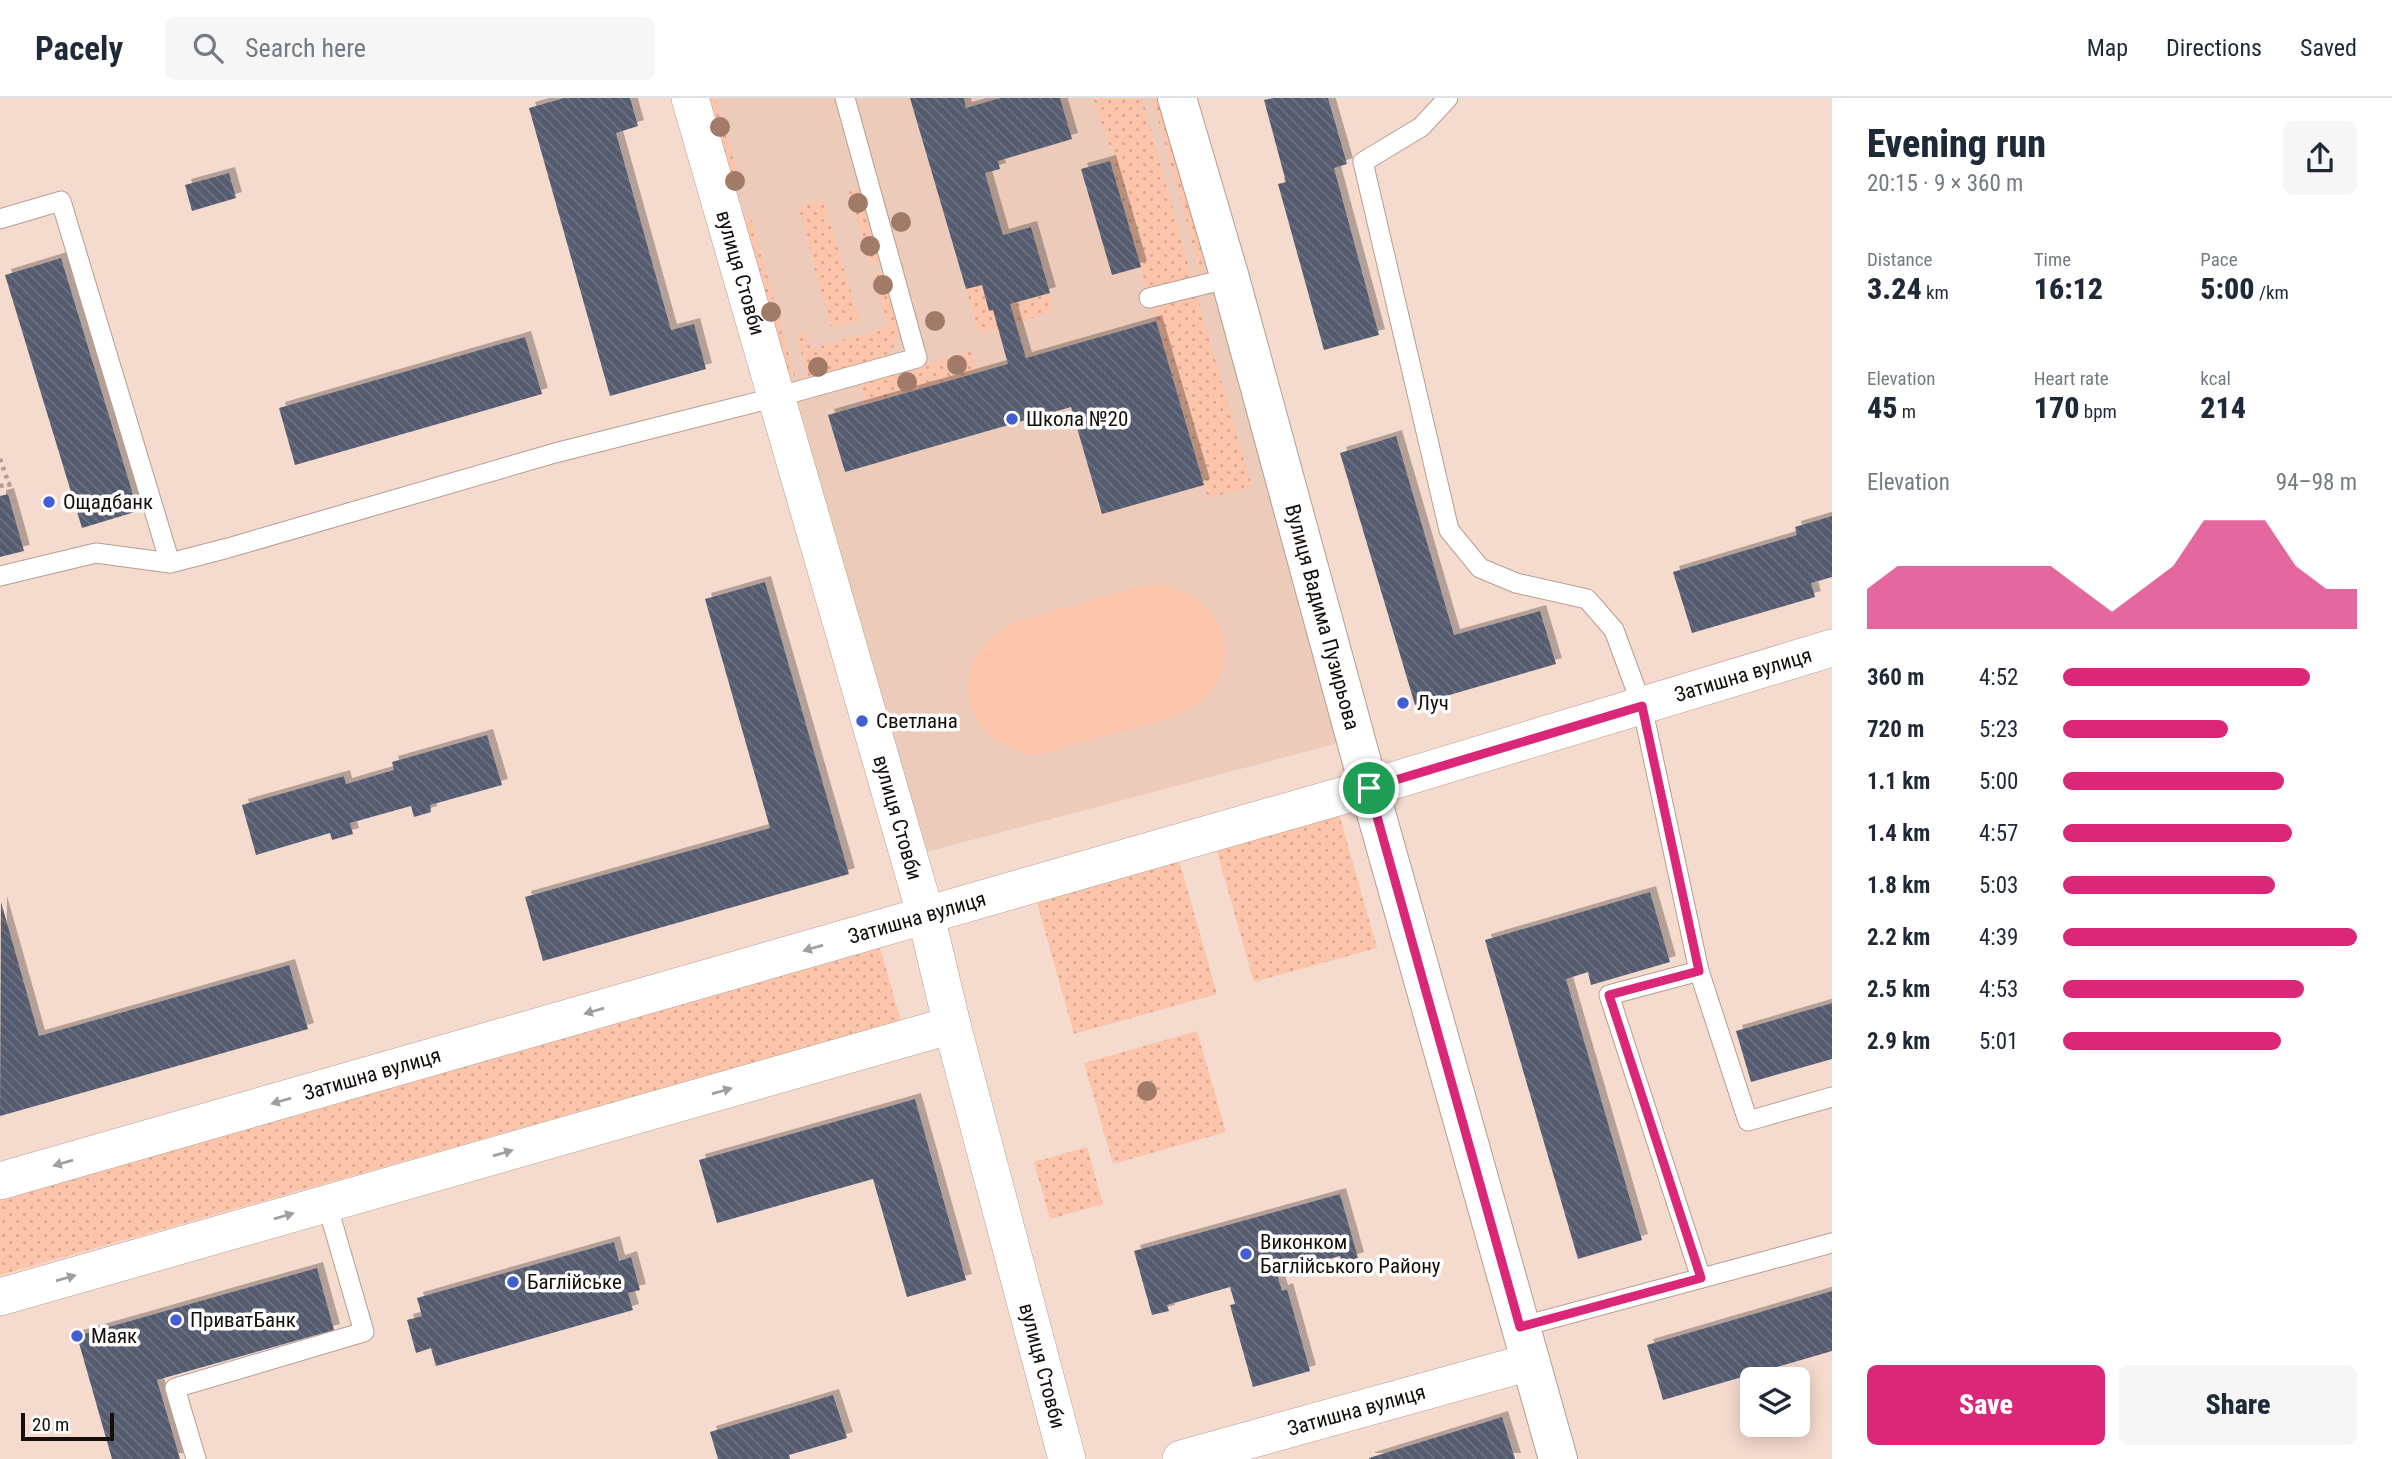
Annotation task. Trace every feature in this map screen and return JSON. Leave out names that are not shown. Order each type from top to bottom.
[{"type":"street","name":"вулиця Стовби","points":[[690,98],[926,916],[952,1025],[1068,1459]]},
{"type":"street","name":"Вулиця Вадима Пузирьова","points":[[1177,98],[1230,278],[1369,788],[1558,1459]]},
{"type":"street","name":"Затишна вулиця","points":[[0,1181],[1369,788],[1832,648]]},
{"type":"street","points":[[0,1297],[952,1025]]},
{"type":"street","name":"Затишна вулиця","points":[[1181,1459],[1525,1344]]},
{"type":"lane","points":[[0,576],[96,553],[170,564],[555,453],[777,397],[917,358],[845,98]]},
{"type":"lane","points":[[1448,98],[1421,127],[1363,162],[1448,530],[1480,568],[1516,583],[1587,599],[1614,630],[1642,706],[1699,971],[1748,1121],[1832,1097]]},
{"type":"lane","points":[[0,219],[61,201],[170,564]]},
{"type":"lane","points":[[1149,298],[1230,278]]},
{"type":"lane","points":[[1699,971],[1609,995],[1701,1278]]},
{"type":"lane","points":[[196,1459],[175,1388],[364,1332],[327,1204]]},
{"type":"lane","points":[[1525,1344],[1701,1278],[1832,1242]]},
{"type":"path","points":[[0,459],[34,568]]},
{"type":"path","points":[[0,486],[9,484]]},
{"type":"shaded area","name":"Школа №20","points":[[672,98],[1168,98],[1350,740],[892,861]]},
{"type":"shaded area","points":[[705,98],[716,98],[741,184],[730,187]]},
{"type":"shaded area","points":[[1093,98],[1142,98],[1193,281],[1147,290],[1110,161],[1114,159]]},
{"type":"shaded area","points":[[1152,98],[1162,98],[1205,261],[1201,274]]},
{"type":"shaded area","points":[[861,186],[882,260],[870,264],[849,191]]},
{"type":"shaded area","points":[[824,200],[859,320],[831,328],[798,207]]},
{"type":"shaded area","points":[[751,217],[795,376],[784,371],[740,220]]},
{"type":"shaded area","points":[[885,272],[897,314],[899,331],[895,346],[883,358],[809,379],[796,335],[806,332],[811,349],[889,327],[873,275]]},
{"type":"shaded area","points":[[982,285],[998,329],[979,333],[966,289]]},
{"type":"shaded area","points":[[1050,293],[1054,310],[1016,324],[1010,304]]},
{"type":"shaded area","points":[[1197,296],[1252,487],[1208,498],[1152,308]]},
{"type":"shaded area","points":[[971,351],[977,372],[866,404],[861,383]]},
{"type":"shaded area","points":[[1155,584],[1183,591],[1203,605],[1217,622],[1224,643],[1224,664],[1215,685],[1199,703],[1175,717],[1037,755],[1010,748],[989,735],[975,717],[968,697],[969,676],[977,655],[993,636],[1017,621]]},
{"type":"shaded area","points":[[1339,814],[1377,948],[1254,982],[1216,848]]},
{"type":"shaded area","points":[[1179,860],[1217,994],[1074,1034],[1036,899]]},
{"type":"shaded area","points":[[880,948],[901,1021],[0,1275],[0,1196]]},
{"type":"shaded area","points":[[1197,1031],[1226,1132],[1113,1164],[1084,1063]]},
{"type":"shaded area","points":[[1087,1147],[1103,1204],[1050,1219],[1034,1162]]},
{"type":"building","points":[[564,98],[630,98],[638,126],[616,133],[671,330],[694,324],[706,369],[610,396],[529,108]]},
{"type":"building","points":[[910,98],[964,98],[966,108],[1000,98],[1060,98],[1072,139],[998,161],[1000,169],[985,173],[1003,235],[1031,227],[1050,293],[1010,304],[1026,358],[1156,321],[1204,485],[1102,514],[1071,407],[845,472],[828,415],[1008,364],[993,310],[989,311],[982,285],[966,289]]},
{"type":"building","points":[[1328,98],[1347,164],[1334,168],[1379,335],[1324,350],[1278,184],[1286,182],[1264,100]]},
{"type":"building","points":[[1110,161],[1141,267],[1112,275],[1081,169]]},
{"type":"building","points":[[229,173],[236,198],[192,211],[185,185]]},
{"type":"building","points":[[61,258],[138,511],[82,528],[5,275]]},
{"type":"building","points":[[525,337],[542,394],[295,465],[279,408]]},
{"type":"building","points":[[1396,436],[1454,635],[1540,611],[1556,664],[1415,705],[1340,453]]},
{"type":"building","points":[[8,494],[24,551],[0,557],[0,496]]},
{"type":"building","points":[[1832,516],[1832,577],[1811,583],[1815,597],[1692,633],[1673,572],[1797,535],[1795,527]]},
{"type":"building","points":[[765,582],[849,874],[543,961],[525,897],[770,828],[705,599]]},
{"type":"building","points":[[487,735],[502,785],[430,805],[431,812],[414,817],[411,806],[350,823],[353,834],[332,840],[330,833],[256,855],[242,805],[344,776],[346,784],[394,770],[392,762]]},
{"type":"building","points":[[1650,892],[1670,962],[1591,985],[1588,972],[1566,979],[1642,1240],[1578,1259],[1485,940]]},
{"type":"building","points":[[1,902],[39,1036],[289,965],[308,1029],[0,1116]]},
{"type":"building","points":[[1832,1003],[1832,1059],[1751,1082],[1736,1031]]},
{"type":"building","points":[[915,1099],[966,1280],[907,1297],[873,1179],[717,1223],[699,1160]]},
{"type":"building","name":"Виконком Баглійського Району","points":[[1340,1194],[1358,1258],[1342,1263],[1340,1256],[1277,1274],[1282,1291],[1287,1289],[1310,1371],[1253,1387],[1230,1305],[1235,1304],[1230,1287],[1167,1305],[1169,1311],[1152,1315],[1134,1251]]},
{"type":"building","points":[[614,1242],[619,1261],[631,1257],[640,1290],[628,1293],[633,1310],[436,1366],[431,1348],[416,1353],[407,1320],[422,1316],[417,1298]]},
{"type":"building","points":[[317,1268],[334,1330],[157,1380],[180,1459],[112,1459],[77,1336]]},
{"type":"building","points":[[1832,1291],[1832,1351],[1777,1367],[1740,1367],[1740,1378],[1663,1400],[1647,1345]]},
{"type":"building","points":[[833,1395],[847,1438],[789,1455],[790,1459],[718,1459],[710,1432]]},
{"type":"building","points":[[1502,1417],[1515,1459],[1369,1459],[1369,1458]]},
{"type":"place","name":"Школа №20","points":[[1012,419]]},
{"type":"place","name":"Ощадбанк","points":[[49,502]]},
{"type":"place","name":"Луч","points":[[1403,703]]},
{"type":"place","name":"Светлана","points":[[862,721]]},
{"type":"place","name":"Виконком Баглійського Району","points":[[1246,1254]]},
{"type":"place","name":"Баглійське","points":[[513,1282]]},
{"type":"place","name":"ПриватБанк","points":[[176,1320]]},
{"type":"place","name":"Маяк","points":[[77,1336]]},
{"type":"route","points":[[1642,706],[1699,971],[1609,995],[1701,1278],[1520,1327],[1369,788],[1642,706]]}]
